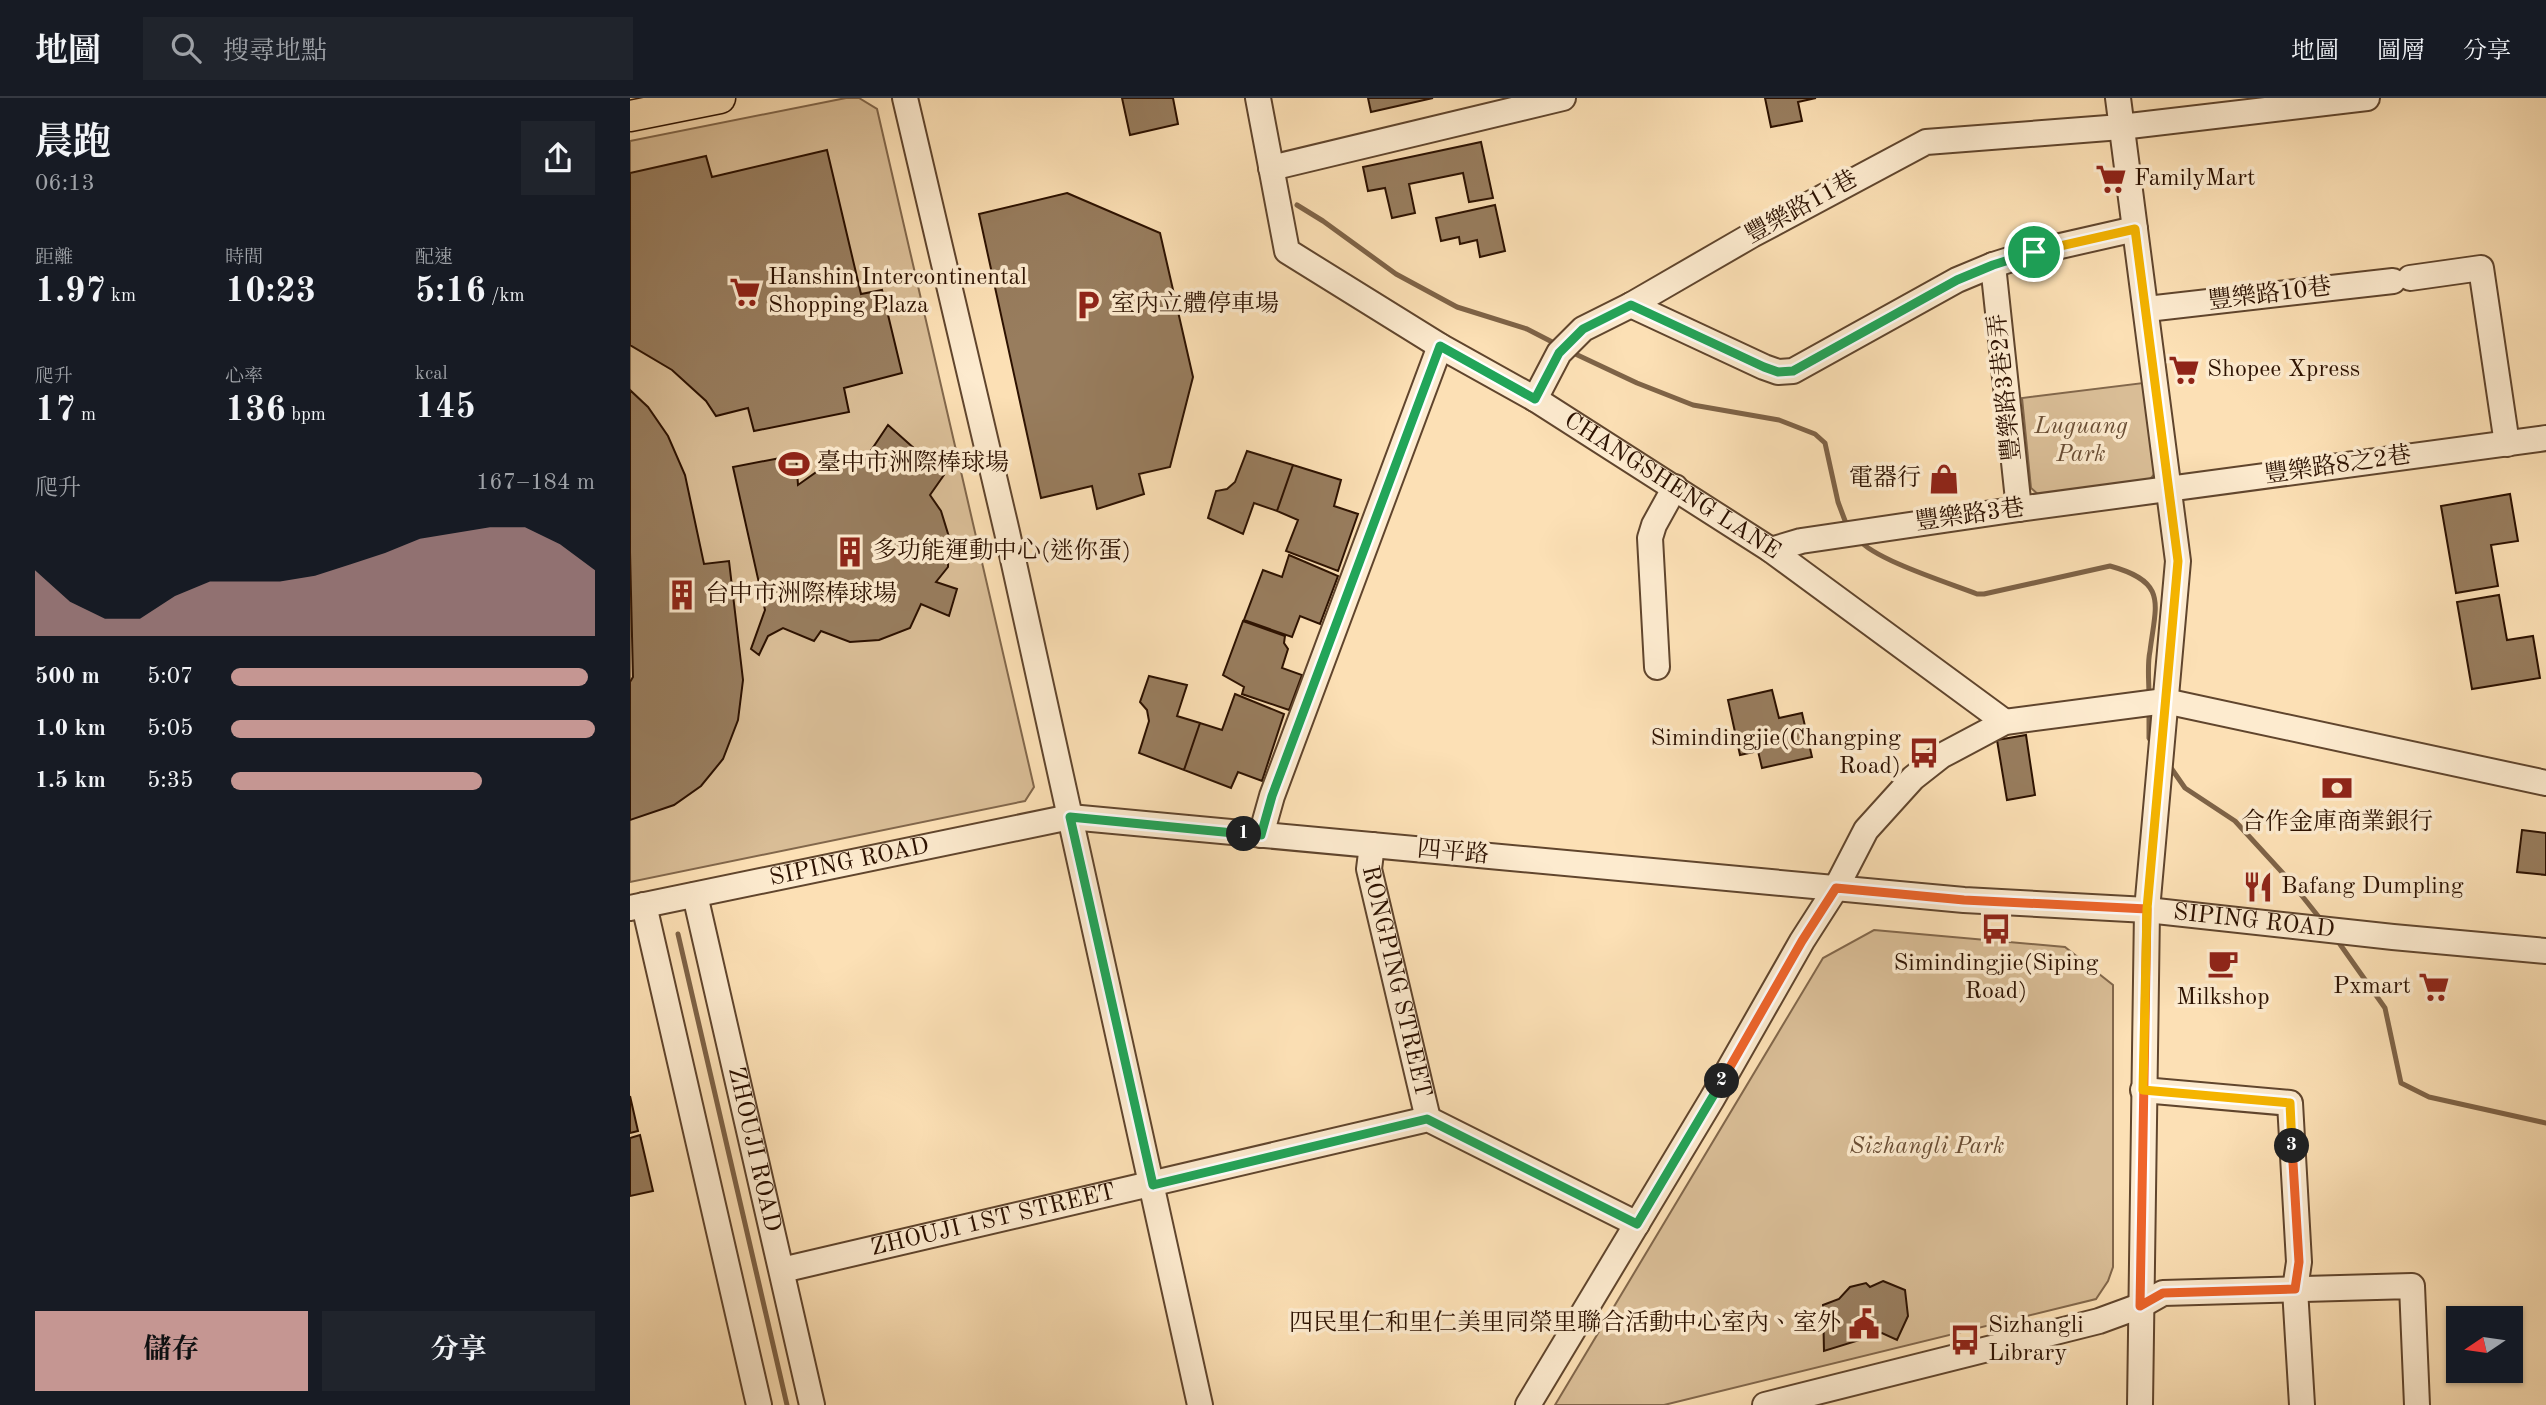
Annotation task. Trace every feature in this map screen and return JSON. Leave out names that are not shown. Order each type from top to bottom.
[{"type":"main road","points":[[630,116],[720,98]]},
{"type":"street","points":[[905,98],[1007,532],[1200,1405]]},
{"type":"street","points":[[1258,98],[1271,168],[1563,98]]},
{"type":"street","points":[[2118,98],[2178,561],[2147,909],[2140,1405]]},
{"type":"street","name":"豐樂路11巷","points":[[1535,399],[1559,353],[1583,329],[1926,142],[2122,127],[2306,102],[2367,98]]},
{"type":"street","name":"CHANGSHENG LANE","points":[[1271,168],[1287,251],[1440,346],[1535,399],[1675,487],[1771,550],[2005,722]]},
{"type":"street","points":[[1631,305],[1764,367],[1778,372],[1793,371],[1957,280],[1993,265],[2034,252],[2135,229]]},
{"type":"street","name":"豐樂路3巷2弄","points":[[1993,265],[2019,509]]},
{"type":"street","name":"豐樂路10巷","points":[[2147,309],[2401,280],[2481,268],[2507,444]]},
{"type":"street","points":[[1261,835],[1272,796],[1440,346]]},
{"type":"street","name":"豐樂路8之2巷","points":[[2170,488],[2546,438]]},
{"type":"street","points":[[1657,667],[1650,538],[1654,524],[1675,487]]},
{"type":"street","name":"豐樂路3巷","points":[[1771,550],[1801,541],[2170,488]]},
{"type":"street","points":[[1528,1405],[1712,1099],[1867,830],[1913,778],[1941,756],[2005,722],[2165,701],[2546,783]]},
{"type":"street","name":"四平路","points":[[1070,817],[1836,888]]},
{"type":"street","name":"SIPING ROAD","points":[[637,906],[1070,817]]},
{"type":"street","name":"RONGPING STREET","points":[[1372,845],[1369,869],[1427,1119]]},
{"type":"street","name":"SIPING ROAD","points":[[1836,888],[1964,900],[2147,909],[2546,951]]},
{"type":"street","name":"ZHOUJI ROAD","points":[[695,895],[812,1405]]},
{"type":"street","points":[[637,906],[759,1405]]},
{"type":"street","points":[[2143,1090],[2290,1103],[2299,1262],[2295,1289],[2302,1405]]},
{"type":"street","points":[[1427,1119],[1637,1224]]},
{"type":"street","name":"ZHOUJI 1ST STREET","points":[[782,1270],[1427,1119]]},
{"type":"street","points":[[1765,1405],[2099,1321],[2140,1306],[2163,1293],[2412,1286],[2417,1405]]},
{"type":"green space","name":"臺中市洲際棒球場","points":[[846,98],[859,98],[877,109],[1034,787],[1025,801],[630,882],[630,141]]},
{"type":"green space","name":"Luguang Park","points":[[2143,383],[2155,473],[2147,483],[2041,497],[2031,488],[2022,398]]},
{"type":"green space","name":"Sizhangli Park","points":[[1874,930],[2065,947],[2113,985],[2113,1267],[2108,1281],[2096,1299],[1664,1405],[1555,1405],[1823,958]]},
{"type":"building","points":[[1122,98],[1173,98],[1178,124],[1130,135]]},
{"type":"building","points":[[1368,98],[1433,98],[1371,112]]},
{"type":"building","points":[[1765,98],[1816,98],[1798,102],[1802,121],[1771,127]]},
{"type":"building","points":[[1481,142],[1493,198],[1469,202],[1463,173],[1409,184],[1415,213],[1392,218],[1385,188],[1368,191],[1363,167]]},
{"type":"building","name":"Hanshin Intercontinental Shopping Plaza","points":[[827,150],[861,294],[882,290],[902,373],[844,388],[849,412],[754,431],[748,408],[716,416],[706,401],[672,370],[630,345],[630,173],[706,156],[712,177]]},
{"type":"building","name":"室內立體停車場","points":[[1067,193],[1160,233],[1193,377],[1170,467],[1139,474],[1144,494],[1097,509],[1092,486],[1041,498],[979,214]]},
{"type":"building","points":[[1495,205],[1505,251],[1480,257],[1477,240],[1460,244],[1459,237],[1441,241],[1436,218]]},
{"type":"building","name":"台中市洲際棒球場","points":[[630,390],[648,407],[668,436],[685,475],[704,564],[729,561],[743,680],[738,720],[723,759],[701,786],[674,805],[630,820],[630,682],[633,677]]},
{"type":"building","name":"多功能運動中心(迷你蛋)","points":[[888,425],[944,475],[930,495],[941,511],[949,537],[948,567],[936,582],[957,589],[949,616],[921,604],[910,628],[879,640],[850,642],[821,631],[814,641],[783,628],[768,636],[759,655],[751,649],[765,610],[733,467],[796,455],[798,485],[822,468],[850,461],[864,461]]},
{"type":"building","points":[[1247,451],[1293,465],[1277,511],[1254,503],[1243,534],[1208,518],[1216,491],[1227,489],[1235,482]]},
{"type":"building","points":[[1293,465],[1341,480],[1334,506],[1358,514],[1338,571],[1286,551],[1298,520],[1277,511]]},
{"type":"building","points":[[2510,494],[2518,541],[2491,545],[2498,586],[2456,593],[2441,506]]},
{"type":"building","points":[[1289,555],[1338,576],[1320,624],[1300,616],[1292,637],[1244,620],[1263,570],[1282,577]]},
{"type":"building","points":[[2499,595],[2507,640],[2533,636],[2540,678],[2472,689],[2457,602]]},
{"type":"building","points":[[1243,621],[1285,636],[1284,643],[1288,649],[1282,668],[1302,675],[1289,710],[1242,694],[1244,687],[1223,675]]},
{"type":"building","points":[[1149,676],[1187,685],[1177,716],[1200,723],[1184,770],[1139,753],[1149,721],[1147,710],[1140,702]]},
{"type":"building","points":[[1772,690],[1779,718],[1802,713],[1812,757],[1762,768],[1758,751],[1740,755],[1728,700]]},
{"type":"building","points":[[1235,694],[1284,714],[1262,781],[1238,772],[1231,788],[1184,770],[1200,723],[1222,730]]},
{"type":"building","points":[[2026,735],[2035,795],[2007,800],[1997,740]]},
{"type":"building","points":[[2522,830],[2546,833],[2546,875],[2517,872]]},
{"type":"building","points":[[630,1096],[638,1131],[630,1133]]},
{"type":"building","points":[[640,1135],[653,1191],[630,1196],[630,1138]]},
{"type":"building","name":"四民里仁和里仁美里同榮里聯合活動中心室內、室外","points":[[1883,1281],[1905,1290],[1908,1316],[1897,1340],[1882,1333],[1824,1351],[1823,1305],[1839,1299],[1850,1287],[1866,1283],[1870,1287]]},
{"type":"waterway","points":[[1297,205],[1396,274],[1457,307],[1527,329],[1558,345]]},
{"type":"waterway","points":[[1569,351],[1637,383],[1693,405],[1779,420],[1815,434],[1825,443],[1838,502],[1847,526]]},
{"type":"waterway","points":[[1858,539],[1896,563],[1977,594],[2110,566],[2129,572],[2142,579],[2154,596],[2149,695]]},
{"type":"waterway","points":[[2149,708],[2149,738],[2152,743]]},
{"type":"waterway","points":[[2169,765],[2185,788],[2235,821],[2291,882],[2322,921]]},
{"type":"waterway","points":[[678,934],[787,1405]]},
{"type":"waterway","points":[[2337,940],[2385,1008],[2401,1083],[2429,1097],[2546,1123]]},
{"type":"place","name":"FamilyMart","points":[[2111,179]]},
{"type":"place","name":"Hanshin Intercontinental Shopping Plaza","points":[[745,292]]},
{"type":"place","name":"室內立體停車場","points":[[1088,305]]},
{"type":"place","name":"Shopee Xpress","points":[[2184,370]]},
{"type":"place","name":"臺中市洲際棒球場","points":[[794,464]]},
{"type":"place","name":"電器行","points":[[1944,479]]},
{"type":"place","name":"多功能運動中心(迷你蛋)","points":[[850,552]]},
{"type":"place","name":"台中市洲際棒球場","points":[[682,595]]},
{"type":"place","name":"Simindingjie(Changping Road)","points":[[1924,753]]},
{"type":"place","name":"合作金庫商業銀行","points":[[2337,788]]},
{"type":"place","name":"Bafang Dumpling","points":[[2258,887]]},
{"type":"place","name":"Simindingjie(Siping Road)","points":[[1996,929]]},
{"type":"place","name":"Milkshop","points":[[2223,963]]},
{"type":"place","name":"Pxmart","points":[[2434,987]]},
{"type":"place","name":"四民里仁和里仁美里同榮里聯合活動中心室內、室外","points":[[1864,1324]]},
{"type":"place","name":"Sizhangli Library","points":[[1965,1340]]},
{"type":"route","points":[[2034,252],[1957,280],[1793,371],[1778,372],[1764,367],[1631,305],[1583,329],[1559,353],[1535,399],[1440,346],[1336,620],[1272,796],[1261,835],[1070,817],[1153,1185],[1427,1119],[1637,1224],[1802,941],[1836,888],[1964,900],[2147,909],[2142,1110],[2140,1306],[2163,1293],[2295,1289],[2299,1262],[2290,1103],[2143,1090],[2147,909],[2178,561],[2135,229],[2034,252]]}]
